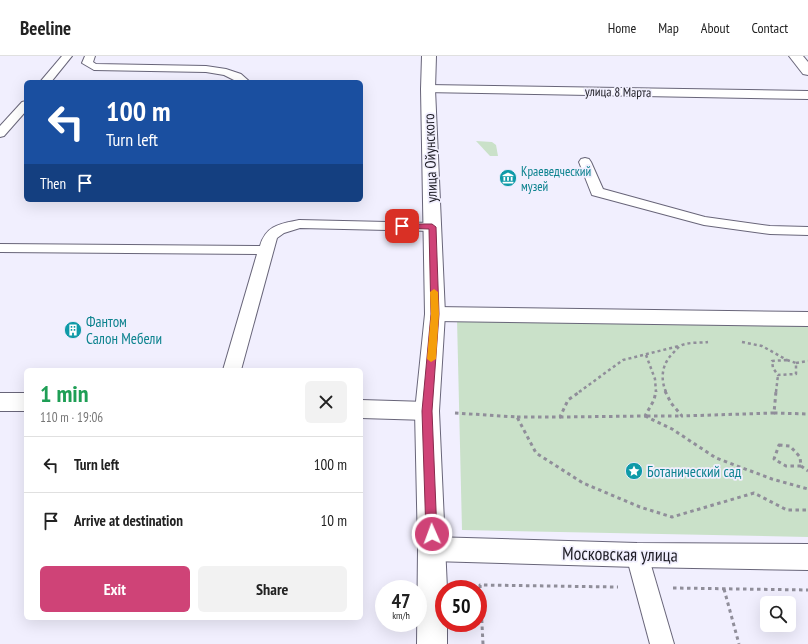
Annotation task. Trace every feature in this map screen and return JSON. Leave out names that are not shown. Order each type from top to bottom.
[{"type":"street","name":"улица Ойунского","points":[[429,56],[428,89],[435,314],[427,411],[432,549],[432,644]]},
{"type":"street","points":[[796,56],[808,71]]},
{"type":"street","name":"улица 8 Марта","points":[[428,89],[808,95]]},
{"type":"street","points":[[435,314],[808,319]]},
{"type":"street","points":[[0,402],[24,402]]},
{"type":"street","points":[[363,409],[427,411]]},
{"type":"street","name":"Московская улица","points":[[432,549],[637,555],[808,557]]},
{"type":"lane","points":[[47,80],[67,56]]},
{"type":"lane","points":[[90,56],[87,63],[94,67],[206,69],[226,72],[237,76],[242,80]]},
{"type":"lane","points":[[0,133],[24,106]]},
{"type":"lane","points":[[585,162],[597,192],[704,222],[770,230],[808,231]]},
{"type":"lane","points":[[233,368],[270,236],[279,230],[299,224],[432,227]]},
{"type":"lane","points":[[0,248],[266,250]]},
{"type":"lane","points":[[637,555],[662,644]]},
{"type":"path","points":[[560,417],[568,400],[623,360],[680,346],[710,342]]},
{"type":"path","points":[[740,342],[762,346],[787,360],[796,363],[808,361]]},
{"type":"path","points":[[680,346],[667,360],[661,372],[663,387],[673,407],[682,416]]},
{"type":"path","points":[[645,416],[651,408],[657,394],[655,371],[646,355]]},
{"type":"path","points":[[774,413],[778,375],[773,368],[772,361],[787,360]]},
{"type":"path","points":[[778,375],[788,376],[796,374],[796,363]]},
{"type":"path","points":[[427,411],[516,417],[682,416],[774,413],[808,414]]},
{"type":"path","points":[[645,416],[672,429],[716,458],[772,479],[808,489]]},
{"type":"path","points":[[516,417],[536,454],[583,482],[640,507],[672,517],[754,492],[787,510],[808,510]]},
{"type":"path","points":[[801,466],[800,457],[790,446],[779,445],[774,459],[786,466],[801,466],[808,471]]},
{"type":"path","points":[[724,588],[739,644]]},
{"type":"path","points":[[482,632],[483,644]]},
{"type":"green space","points":[[476,141],[492,142],[496,145],[498,156],[490,156]]},
{"type":"green space","name":"Ботанический сад","points":[[457,319],[808,325],[808,537],[462,530]]},
{"type":"slow traffic","points":[[431,359],[435,314],[434,292]]},
{"type":"place","name":"Краеведческий музей","points":[[508,178]]},
{"type":"place","name":"Фантом Салон Мебели","points":[[73,330]]},
{"type":"place","name":"Ботанический сад","points":[[634,471]]},
{"type":"route","points":[[402,226],[432,227],[435,314],[427,411],[432,534]]}]
